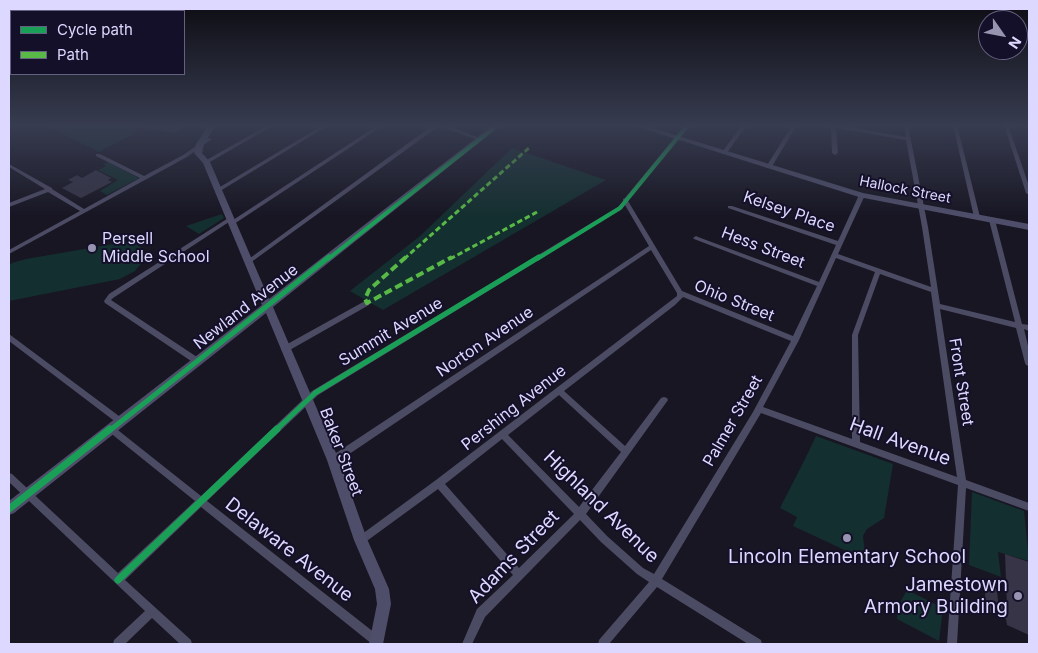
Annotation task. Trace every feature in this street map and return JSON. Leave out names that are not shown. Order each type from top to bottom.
[{"type":"street","points":[[99,155],[144,178]]},
{"type":"street","name":"Baker Street","points":[[200,155],[204,159],[218,190],[308,400],[333,460],[361,540],[383,592],[382,617],[376,643]]},
{"type":"street","points":[[204,159],[207,158],[206,155]]},
{"type":"street","points":[[9,252],[186,156],[204,159],[211,155]]},
{"type":"street","points":[[218,190],[276,155]]},
{"type":"street","points":[[197,361],[108,303],[107,299],[334,155]]},
{"type":"street","points":[[248,262],[397,155]]},
{"type":"street","name":"Newland Avenue","points":[[9,509],[460,155]]},
{"type":"street","name":"Summit Avenue","points":[[118,580],[308,400],[363,364],[620,208],[662,155]]},
{"type":"street","name":"Hallock Street","points":[[732,155],[862,195],[1029,227]]},
{"type":"street","points":[[769,167],[776,155]]},
{"type":"street","name":"Front Street","points":[[911,155],[934,291],[962,482],[952,644]]},
{"type":"street","points":[[962,155],[977,217]]},
{"type":"street","points":[[1016,155],[1029,193]]},
{"type":"street","points":[[9,165],[84,211]]},
{"type":"street","points":[[9,205],[50,189]]},
{"type":"street","name":"Palmer Street","points":[[603,644],[655,582],[759,410],[795,340],[862,195]]},
{"type":"street","name":"Ohio Street","points":[[625,200],[680,293],[795,340]]},
{"type":"street","name":"Kelsey Place","points":[[730,207],[840,244]]},
{"type":"street","points":[[992,220],[1029,363]]},
{"type":"street","name":"Hess Street","points":[[696,238],[821,285]]},
{"type":"street","name":"Norton Avenue","points":[[333,460],[653,246]]},
{"type":"street","points":[[834,255],[934,291]]},
{"type":"street","points":[[856,444],[855,335],[878,271]]},
{"type":"street","name":"Pershing Avenue","points":[[361,540],[440,483],[673,303],[680,297],[680,293]]},
{"type":"street","points":[[285,349],[367,303]]},
{"type":"street","points":[[936,306],[1029,328]]},
{"type":"street","name":"Delaware Avenue","points":[[9,337],[116,425],[200,502],[376,643]]},
{"type":"street","points":[[559,391],[625,451]]},
{"type":"street","name":"Adams Street","points":[[467,644],[481,613],[580,514],[664,400]]},
{"type":"street","name":"Hall Avenue","points":[[759,410],[1029,507]]},
{"type":"street","name":"Highland Avenue","points":[[502,434],[613,548],[655,582],[757,644]]},
{"type":"street","points":[[9,477],[187,644]]},
{"type":"street","points":[[440,483],[519,575]]},
{"type":"street","points":[[118,644],[152,610]]},
{"type":"green space","points":[[504,155],[534,155],[606,180],[383,310],[350,291],[420,236]]},
{"type":"green space","points":[[108,162],[139,178],[107,195],[100,191],[118,180],[98,170],[106,166],[103,164]]},
{"type":"green space","points":[[222,214],[224,218],[199,234],[186,226]]},
{"type":"green space","points":[[142,239],[142,242],[135,243],[144,250],[143,261],[135,271],[120,279],[9,301],[9,265],[12,263]]},
{"type":"green space","points":[[816,436],[893,464],[884,518],[867,529],[863,536],[866,560],[793,526],[797,517],[780,508]]},
{"type":"green space","points":[[972,492],[1024,511],[1029,561],[998,552],[1001,577],[969,565]]},
{"type":"green space","points":[[907,590],[943,608],[939,641],[897,619],[898,606]]},
{"type":"building","points":[[96,170],[111,178],[108,180],[112,182],[81,198],[62,188],[73,182],[68,180],[77,175],[82,178]]},
{"type":"building","name":"Jamestown Armory Building","points":[[1005,554],[1029,562],[1029,635],[1007,625],[1006,619],[984,610],[986,585],[992,584],[997,590],[998,601],[1007,606]]},
{"type":"marked path","points":[[520,155],[369,290],[365,299],[367,303],[537,212]]},
{"type":"cycle path","points":[[9,509],[459,155]]},
{"type":"cycle path","points":[[118,580],[315,393],[620,208],[663,155]]},
{"type":"place","name":"Persell Middle School","points":[[92,248]]},
{"type":"place","name":"Lincoln Elementary School","points":[[847,538]]},
{"type":"place","name":"Jamestown Armory Building","points":[[1018,596]]}]
